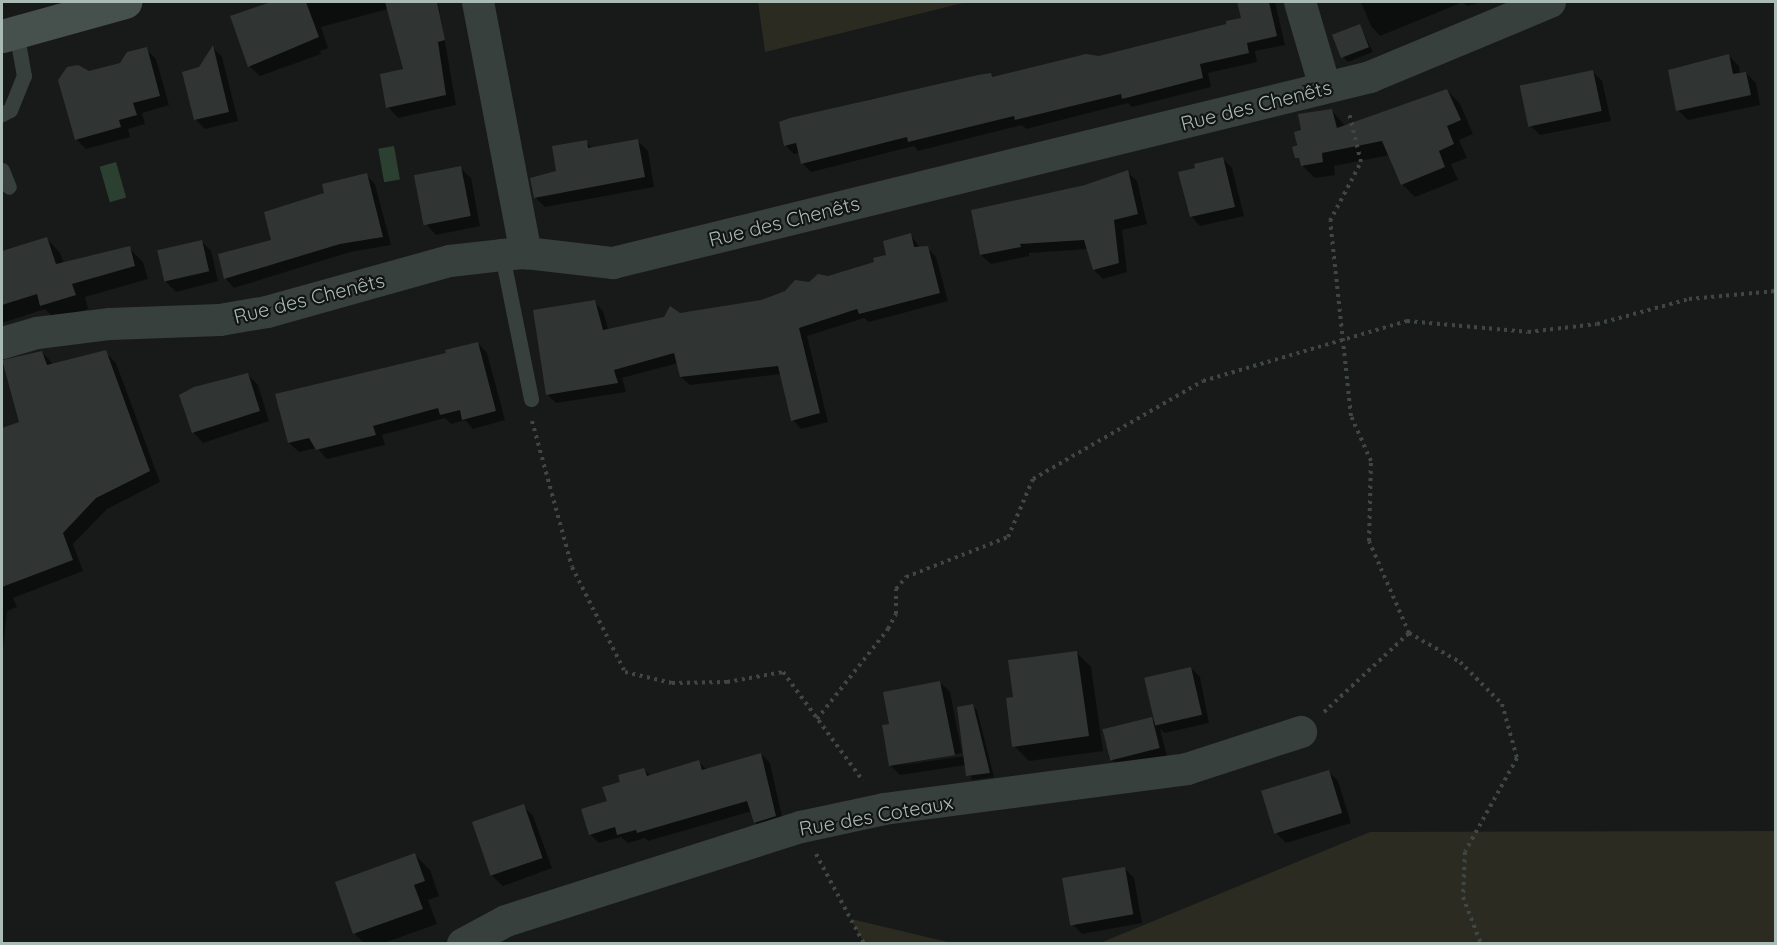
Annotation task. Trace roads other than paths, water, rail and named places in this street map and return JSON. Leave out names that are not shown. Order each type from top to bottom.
[{"type":"street","points":[[9,34],[125,2]]},
{"type":"street","points":[[478,2],[514,254]]},
{"type":"street","points":[[1300,2],[1333,85]]},
{"type":"street","name":"Rue des Chenêts","points":[[2,343],[48,331],[220,320],[267,312],[450,261],[514,254],[614,263],[1370,77],[1550,2]]},
{"type":"street","name":"Rue des Coteaux","points":[[463,944],[506,921],[801,827],[884,809],[1187,769],[1301,732]]},
{"type":"lane","points":[[2,114],[10,110],[24,76],[9,34]]},
{"type":"lane","points":[[2,170],[9,187]]},
{"type":"lane","points":[[514,254],[531,399]]}]
